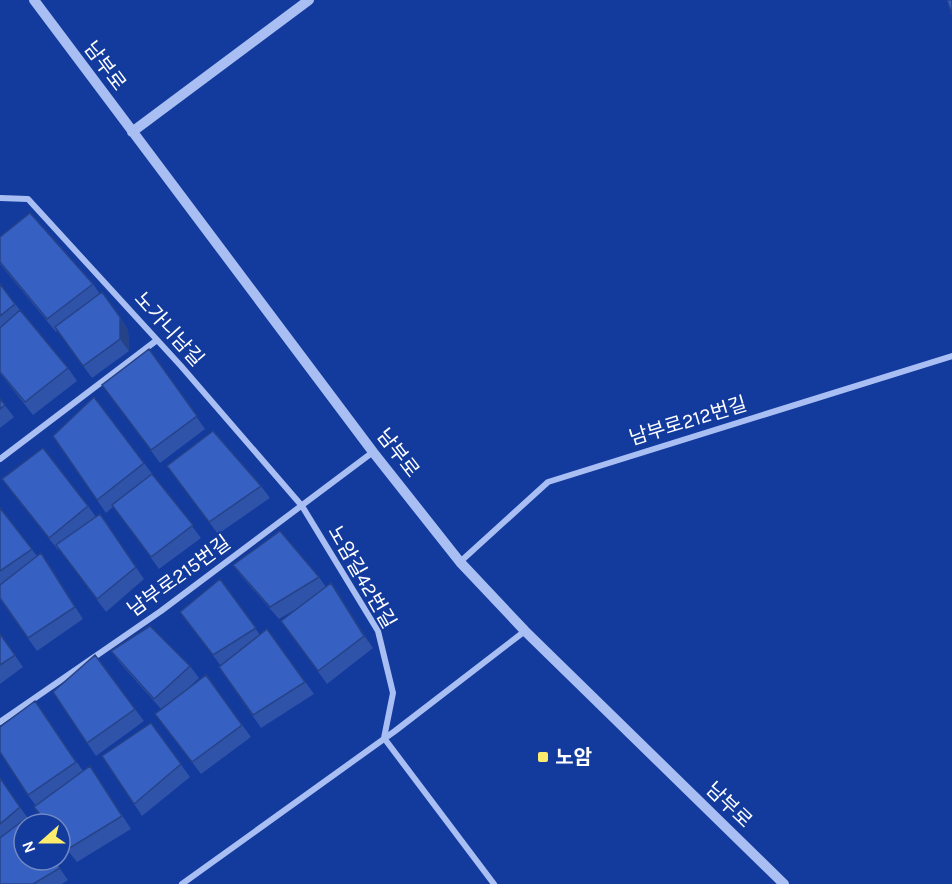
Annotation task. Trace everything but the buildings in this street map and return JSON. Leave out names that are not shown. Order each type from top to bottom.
[{"type":"street","name":"남부로","points":[[34,0],[374,452],[460,562],[525,631],[784,884]]},
{"type":"street","points":[[132,132],[309,0]]},
{"type":"street","name":"노가니남길","points":[[0,198],[28,199],[158,340],[302,506]]},
{"type":"street","points":[[0,459],[158,340]]},
{"type":"street","name":"남부로212번길","points":[[460,562],[548,482],[952,356]]},
{"type":"street","name":"남부로215번길","points":[[0,722],[161,611],[374,452]]},
{"type":"street","name":"노암길42번길","points":[[302,506],[378,631],[393,693],[384,738]]},
{"type":"street","points":[[182,884],[384,738],[525,631]]},
{"type":"street","points":[[384,738],[494,884]]},
{"type":"place","name":"노암","points":[[543,757]]}]
